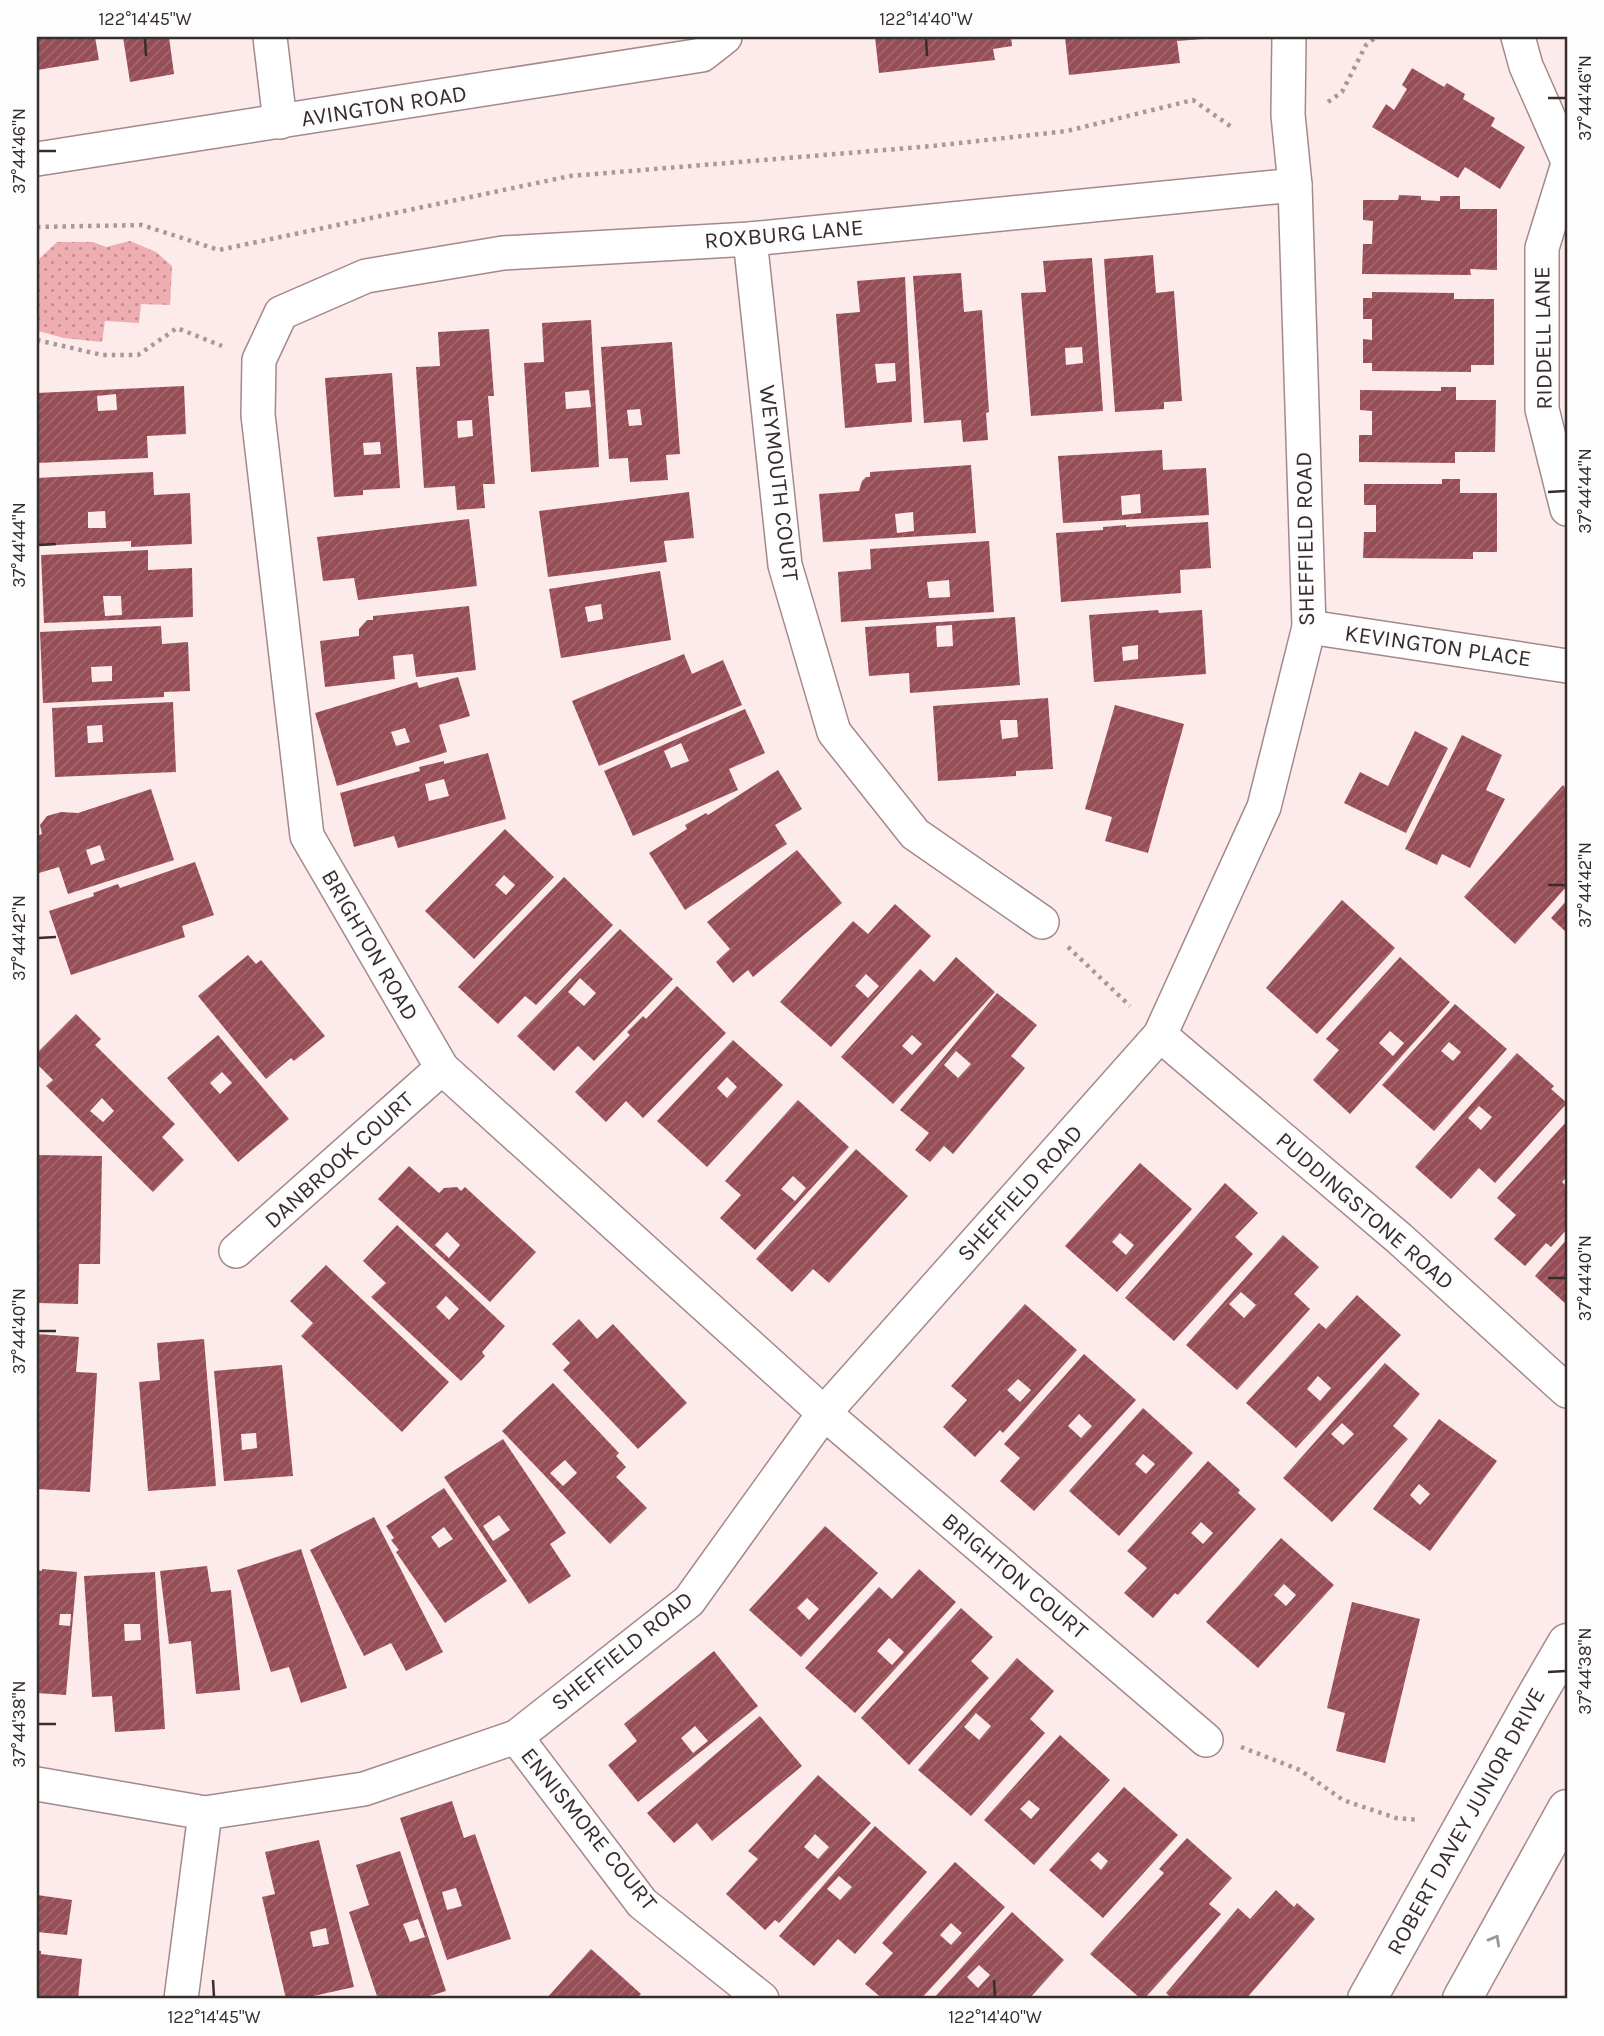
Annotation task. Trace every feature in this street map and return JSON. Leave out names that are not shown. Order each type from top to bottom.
[{"type":"main road","name":"ROBERT DAVEY JUNIOR DRIVE","points":[[1367,1999],[1567,1643]]},
{"type":"main road","points":[[1462,1999],[1567,1810]]},
{"type":"street","points":[[270,37],[279,122]]},
{"type":"street","name":"AVINGTON ROAD","points":[[37,159],[702,55],[725,37]]},
{"type":"street","name":"SHEFFIELD ROAD","points":[[37,1784],[205,1814],[364,1790],[516,1737],[689,1601],[824,1413],[1160,1035],[1264,807],[1309,627],[1295,185],[1288,115],[1289,37]]},
{"type":"street","points":[[1518,37],[1526,66],[1567,159]]},
{"type":"street","name":"RIDDELL LANE","points":[[1567,167],[1542,248],[1542,409],[1567,509]]},
{"type":"street","name":"ROXBURG LANE","points":[[281,313],[366,276],[503,253],[750,239],[1295,185]]},
{"type":"street","name":"WEYMOUTH COURT","points":[[750,239],[785,565],[834,732],[915,834],[1042,922]]},
{"type":"street","name":"BRIGHTON ROAD","points":[[281,313],[259,360],[258,415],[307,836],[442,1068],[824,1413]]},
{"type":"street","name":"KEVINGTON PLACE","points":[[1309,627],[1567,666]]},
{"type":"street","name":"PUDDINGSTONE ROAD","points":[[1160,1035],[1400,1239],[1567,1391]]},
{"type":"street","name":"DANBROOK COURT","points":[[236,1251],[442,1068]]},
{"type":"street","name":"BRIGHTON COURT","points":[[824,1413],[1206,1740]]},
{"type":"street","name":"ENNISMORE COURT","points":[[516,1737],[642,1903],[762,1999]]},
{"type":"street","points":[[181,1999],[205,1814]]},
{"type":"path","points":[[1325,105],[1342,92],[1366,46],[1376,37]]},
{"type":"path","points":[[37,227],[142,225],[219,250],[570,176],[933,146],[1067,131],[1193,100],[1233,128]]},
{"type":"path","points":[[37,340],[102,355],[138,355],[177,328],[259,360]]},
{"type":"path","points":[[1042,922],[1160,1035]]},
{"type":"path","points":[[1206,1740],[1250,1749],[1300,1770],[1343,1800],[1396,1818],[1464,1824]]},
{"type":"shaded area","points":[[130,241],[156,252],[172,266],[170,305],[141,304],[139,323],[105,321],[102,342],[64,338],[38,331],[37,261],[57,242],[93,242],[106,247]]},
{"type":"building","points":[[37,37],[95,37],[99,60],[37,70]]},
{"type":"building","points":[[123,37],[169,37],[174,74],[130,82]]},
{"type":"building","points":[[875,37],[1011,37],[1012,46],[993,49],[995,60],[879,73]]},
{"type":"building","points":[[1065,37],[1203,39],[1177,41],[1180,63],[1069,75]]},
{"type":"building","points":[[1412,68],[1444,87],[1447,83],[1465,94],[1463,99],[1495,118],[1491,126],[1525,147],[1500,189],[1465,167],[1458,178],[1372,127],[1386,104],[1394,110],[1407,89],[1402,85]]},
{"type":"building","points":[[1399,195],[1421,196],[1421,200],[1440,201],[1440,196],[1460,196],[1460,209],[1497,209],[1497,270],[1470,269],[1471,275],[1362,274],[1363,244],[1372,244],[1373,221],[1363,220],[1363,200],[1398,200]]},
{"type":"building","points":[[1153,255],[1156,293],[1174,291],[1182,401],[1164,402],[1164,409],[1115,412],[1104,259]]},
{"type":"building","points":[[1092,258],[1103,411],[1031,416],[1021,293],[1046,292],[1043,261]],"holes":[[[1082,347],[1083,363],[1066,365],[1065,348]]]},
{"type":"building","points":[[961,273],[964,312],[982,310],[989,412],[986,413],[988,440],[963,442],[961,420],[924,423],[913,276]]},
{"type":"building","points":[[905,277],[912,422],[845,428],[836,314],[860,312],[857,281]],"holes":[[[895,363],[896,381],[877,383],[875,364]]]},
{"type":"building","points":[[1372,292],[1454,293],[1454,299],[1494,299],[1494,365],[1471,365],[1471,372],[1372,371],[1372,363],[1363,363],[1363,339],[1372,340],[1372,319],[1363,319],[1363,298],[1372,298]]},
{"type":"building","points":[[591,320],[599,467],[531,472],[524,363],[544,362],[542,323]],"holes":[[[589,390],[591,407],[566,409],[565,392]]]},
{"type":"building","points":[[489,329],[494,396],[488,396],[495,484],[483,484],[485,508],[457,510],[455,486],[424,488],[416,367],[440,366],[438,332]],"holes":[[[472,420],[473,436],[458,438],[457,421]]]},
{"type":"building","points":[[672,342],[680,454],[666,455],[668,480],[630,482],[628,458],[609,459],[601,347]],"holes":[[[640,409],[642,425],[629,426],[627,410]]]},
{"type":"building","points":[[392,373],[400,488],[363,490],[363,495],[334,497],[325,378]],"holes":[[[380,442],[381,454],[364,455],[363,443]]]},
{"type":"building","points":[[184,386],[186,434],[147,436],[148,458],[37,463],[37,393]],"holes":[[[116,394],[117,410],[98,411],[97,396]]]},
{"type":"building","points":[[1441,387],[1456,387],[1456,400],[1496,400],[1495,452],[1455,452],[1455,463],[1359,462],[1359,435],[1372,435],[1372,411],[1360,410],[1360,390],[1441,391]]},
{"type":"building","points":[[1162,450],[1163,470],[1206,468],[1209,515],[1063,523],[1058,456]],"holes":[[[1140,494],[1141,513],[1122,515],[1121,496]]]},
{"type":"building","points":[[971,465],[976,533],[823,542],[819,494],[859,491],[862,481],[870,477],[870,472]],"holes":[[[913,512],[914,531],[897,533],[895,514]]]},
{"type":"building","points":[[153,472],[154,495],[190,493],[192,544],[131,547],[131,541],[37,546],[37,478]],"holes":[[[105,511],[106,528],[88,528],[88,512]]]},
{"type":"building","points":[[1442,479],[1460,479],[1460,493],[1497,493],[1497,552],[1473,552],[1473,559],[1363,558],[1364,532],[1376,532],[1376,505],[1364,505],[1364,484],[1442,484]]},
{"type":"building","points":[[689,492],[694,538],[664,541],[667,562],[548,577],[539,511]]},
{"type":"building","points":[[469,519],[477,586],[358,600],[354,578],[323,581],[317,537]]},
{"type":"building","points":[[1208,522],[1211,568],[1180,570],[1181,593],[1061,602],[1056,533],[1103,530],[1103,527],[1126,525]]},
{"type":"building","points":[[989,541],[994,612],[841,622],[838,572],[871,569],[870,549]],"holes":[[[949,580],[950,597],[929,598],[927,582]]]},
{"type":"building","points":[[148,550],[148,570],[192,568],[193,617],[44,623],[41,555]],"holes":[[[103,596],[121,596],[122,615],[105,616]]]},
{"type":"building","points":[[660,571],[671,640],[561,658],[549,589]],"holes":[[[601,604],[603,619],[588,622],[585,607]]]},
{"type":"building","points":[[469,606],[476,670],[416,677],[413,654],[393,656],[395,679],[325,687],[320,641],[359,636],[359,629],[367,620],[373,620],[373,616]]},
{"type":"building","points":[[1202,610],[1206,674],[1094,682],[1089,615]],"holes":[[[1138,645],[1138,659],[1123,661],[1122,647]]]},
{"type":"building","points":[[1015,617],[1020,685],[910,693],[909,673],[869,676],[865,627]],"holes":[[[952,625],[953,646],[937,647],[936,626]]]},
{"type":"building","points":[[161,626],[162,644],[188,642],[190,691],[164,692],[164,697],[43,703],[40,632]],"holes":[[[112,666],[112,681],[92,682],[91,667]]]},
{"type":"building","points":[[684,654],[692,674],[723,660],[742,705],[599,766],[572,701]]},
{"type":"building","points":[[458,677],[470,716],[439,725],[447,752],[337,786],[315,713],[417,682],[419,688]],"holes":[[[405,728],[410,742],[396,746],[391,732]]]},
{"type":"building","points":[[1048,698],[1053,769],[1016,771],[1016,776],[938,781],[933,706]],"holes":[[[1000,720],[1017,720],[1018,737],[1002,739]]]},
{"type":"building","points":[[173,702],[176,772],[55,777],[52,708]],"holes":[[[102,725],[103,742],[88,743],[87,726]]]},
{"type":"building","points":[[1115,705],[1184,724],[1148,853],[1105,841],[1112,817],[1085,809]]},
{"type":"building","points":[[745,709],[765,753],[729,769],[738,790],[633,836],[604,771]],"holes":[[[681,743],[689,761],[671,768],[664,751]]]},
{"type":"building","points":[[1415,731],[1448,748],[1406,833],[1344,803],[1360,772],[1388,786]]},
{"type":"building","points":[[1462,735],[1502,755],[1486,790],[1505,799],[1470,868],[1442,854],[1437,865],[1405,849]]},
{"type":"building","points":[[488,753],[506,819],[398,848],[394,836],[354,847],[340,793],[420,771],[419,767],[444,761],[444,764]],"holes":[[[444,779],[449,796],[429,801],[425,784]]]},
{"type":"building","points":[[778,770],[802,809],[775,825],[787,844],[685,910],[649,853],[687,829],[685,825],[706,813],[708,815]]},
{"type":"building","points":[[1563,785],[1567,790],[1567,886],[1515,944],[1464,897]]},
{"type":"building","points":[[151,789],[174,860],[68,894],[59,867],[39,873],[37,836],[42,834],[40,825],[47,816],[61,812],[78,813]],"holes":[[[100,845],[105,860],[91,865],[86,850]]]},
{"type":"building","points":[[505,829],[554,877],[474,959],[425,911]],"holes":[[[504,875],[515,885],[506,895],[495,885]]]},
{"type":"building","points":[[797,850],[842,903],[753,977],[748,970],[733,983],[716,962],[730,949],[707,922]]},
{"type":"building","points":[[195,862],[214,915],[182,926],[185,937],[71,975],[49,911],[94,896],[93,893],[118,884],[120,888]]},
{"type":"building","points":[[564,877],[613,925],[536,1005],[525,996],[498,1024],[458,987]]},
{"type":"building","points":[[1342,900],[1395,948],[1317,1034],[1266,988]]},
{"type":"building","points":[[1567,900],[1567,933],[1551,918]]},
{"type":"building","points":[[895,904],[931,936],[831,1047],[780,1002],[853,921],[868,934]],"holes":[[[866,974],[879,986],[868,998],[855,986]]]},
{"type":"building","points":[[620,929],[673,979],[594,1061],[578,1046],[554,1071],[517,1036]],"holes":[[[580,978],[596,993],[584,1006],[568,992]]]},
{"type":"building","points":[[248,955],[256,964],[261,960],[325,1036],[294,1061],[291,1058],[266,1079],[198,996]]},
{"type":"building","points":[[956,957],[995,992],[893,1104],[841,1057],[920,969],[934,982]],"holes":[[[912,1035],[922,1044],[912,1055],[902,1046]]]},
{"type":"building","points":[[1400,957],[1450,1002],[1350,1114],[1313,1080],[1339,1050],[1326,1039]],"holes":[[[1390,1031],[1404,1043],[1393,1056],[1379,1043]]]},
{"type":"building","points":[[677,986],[726,1033],[643,1118],[626,1101],[606,1122],[575,1092],[630,1035],[627,1032],[643,1016],[646,1019]]},
{"type":"building","points":[[997,993],[1037,1025],[1011,1056],[1025,1068],[953,1154],[944,1146],[930,1162],[915,1150],[929,1133],[900,1110]],"holes":[[[956,1051],[971,1064],[958,1078],[944,1065]]]},
{"type":"building","points":[[1455,1004],[1507,1049],[1434,1131],[1382,1085]],"holes":[[[1449,1042],[1461,1052],[1453,1061],[1441,1051]]]},
{"type":"building","points":[[76,1014],[101,1039],[95,1045],[175,1124],[162,1137],[184,1160],[153,1192],[46,1086],[53,1080],[37,1064],[37,1053]],"holes":[[[102,1098],[114,1111],[103,1122],[90,1111]]]},
{"type":"building","points":[[218,1035],[289,1119],[238,1162],[167,1078]],"holes":[[[222,1072],[232,1083],[220,1094],[210,1083]]]},
{"type":"building","points":[[733,1040],[783,1085],[707,1167],[657,1121]],"holes":[[[727,1077],[737,1087],[727,1098],[717,1088]]]},
{"type":"building","points":[[1517,1053],[1554,1086],[1551,1089],[1567,1103],[1495,1183],[1479,1168],[1451,1199],[1415,1167]],"holes":[[[1479,1106],[1492,1117],[1481,1130],[1468,1118]]]},
{"type":"building","points":[[798,1100],[849,1147],[755,1250],[720,1218],[741,1195],[725,1181]],"holes":[[[793,1176],[806,1188],[795,1201],[781,1189]]]},
{"type":"building","points":[[1567,1121],[1567,1176],[1562,1182],[1567,1187],[1567,1229],[1551,1247],[1546,1243],[1525,1266],[1494,1239],[1516,1215],[1497,1198]]},
{"type":"building","points":[[856,1149],[908,1196],[829,1283],[813,1269],[792,1292],[756,1259]]},
{"type":"building","points":[[37,1155],[102,1156],[100,1264],[79,1264],[78,1304],[37,1303]]},
{"type":"building","points":[[1140,1163],[1192,1209],[1117,1292],[1065,1246]],"holes":[[[1120,1233],[1134,1245],[1126,1255],[1112,1242]]]},
{"type":"building","points":[[409,1166],[439,1193],[444,1188],[457,1187],[461,1191],[465,1187],[536,1252],[490,1302],[378,1199]],"holes":[[[447,1232],[460,1245],[449,1258],[435,1245]]]},
{"type":"building","points":[[1225,1183],[1258,1213],[1235,1237],[1253,1254],[1174,1341],[1125,1298]]},
{"type":"building","points":[[397,1225],[505,1326],[482,1352],[485,1356],[461,1381],[371,1297],[386,1283],[363,1261]],"holes":[[[446,1296],[459,1309],[449,1320],[436,1307]]]},
{"type":"building","points":[[1283,1235],[1319,1267],[1294,1294],[1310,1309],[1237,1390],[1186,1345]],"holes":[[[1241,1292],[1256,1305],[1244,1318],[1229,1304]]]},
{"type":"building","points":[[1567,1239],[1567,1305],[1535,1276]]},
{"type":"building","points":[[326,1265],[449,1382],[402,1432],[301,1336],[313,1323],[290,1301]]},
{"type":"building","points":[[1357,1295],[1401,1335],[1296,1448],[1246,1403],[1319,1323],[1326,1329]],"holes":[[[1318,1376],[1331,1388],[1320,1401],[1307,1389]]]},
{"type":"building","points":[[1025,1304],[1077,1350],[1003,1433],[1000,1430],[975,1457],[943,1427],[967,1400],[951,1386]],"holes":[[[1018,1379],[1031,1390],[1020,1402],[1007,1390]]]},
{"type":"building","points":[[579,1319],[597,1339],[613,1324],[687,1403],[638,1449],[563,1370],[570,1363],[552,1344]]},
{"type":"building","points":[[37,1334],[79,1337],[76,1372],[97,1373],[90,1492],[37,1489]]},
{"type":"building","points":[[204,1339],[216,1486],[148,1491],[139,1382],[160,1380],[157,1343]]},
{"type":"building","points":[[1084,1354],[1136,1400],[1034,1511],[1000,1481],[1020,1458],[1004,1444]],"holes":[[[1079,1414],[1092,1426],[1081,1438],[1068,1426]]]},
{"type":"building","points":[[1385,1363],[1420,1394],[1393,1426],[1408,1439],[1332,1522],[1283,1478]],"holes":[[[1342,1423],[1354,1434],[1343,1445],[1331,1434]]]},
{"type":"building","points":[[282,1365],[293,1476],[224,1481],[214,1371]],"holes":[[[256,1433],[257,1448],[242,1450],[241,1434]]]},
{"type":"building","points":[[553,1383],[619,1453],[616,1456],[626,1467],[616,1477],[647,1508],[610,1544],[502,1431]],"holes":[[[565,1460],[577,1473],[563,1486],[550,1473]]]},
{"type":"building","points":[[1143,1408],[1193,1453],[1119,1536],[1069,1491]],"holes":[[[1143,1454],[1155,1464],[1146,1474],[1135,1464]]]},
{"type":"building","points":[[1439,1419],[1497,1461],[1430,1551],[1373,1509]],"holes":[[[1419,1484],[1430,1494],[1420,1505],[1410,1495]]]},
{"type":"building","points":[[503,1439],[566,1533],[550,1544],[571,1576],[529,1604],[444,1477]],"holes":[[[499,1515],[510,1530],[493,1541],[483,1526]]]},
{"type":"building","points":[[1208,1461],[1240,1490],[1238,1493],[1256,1509],[1178,1595],[1175,1593],[1153,1618],[1124,1593],[1147,1568],[1127,1551]],"holes":[[[1201,1522],[1213,1533],[1203,1544],[1191,1533]]]},
{"type":"building","points":[[444,1488],[507,1581],[445,1623],[396,1552],[399,1550],[391,1540],[394,1538],[386,1526]],"holes":[[[444,1527],[453,1539],[439,1548],[431,1537]]]},
{"type":"building","points":[[374,1517],[443,1652],[406,1671],[391,1643],[364,1656],[310,1550]]},
{"type":"building","points":[[825,1526],[878,1573],[801,1657],[749,1610]],"holes":[[[807,1598],[819,1609],[809,1620],[797,1608]]]},
{"type":"building","points":[[1281,1538],[1334,1585],[1258,1668],[1206,1622]],"holes":[[[1284,1584],[1296,1595],[1286,1606],[1274,1595]]]},
{"type":"building","points":[[301,1549],[347,1688],[301,1703],[289,1667],[271,1672],[237,1570]]},
{"type":"building","points":[[207,1566],[211,1592],[231,1590],[240,1690],[196,1694],[191,1641],[169,1644],[160,1571]]},
{"type":"building","points":[[919,1569],[956,1602],[855,1713],[805,1668],[879,1587],[892,1599]],"holes":[[[889,1638],[904,1652],[892,1665],[877,1651]]]},
{"type":"building","points":[[37,1570],[77,1572],[66,1695],[37,1693]],"holes":[[[60,1614],[71,1614],[70,1626],[59,1625]]]},
{"type":"building","points":[[155,1572],[165,1729],[115,1732],[112,1696],[92,1697],[84,1576]],"holes":[[[124,1624],[140,1624],[141,1640],[125,1641]]]},
{"type":"building","points":[[1352,1602],[1420,1619],[1385,1763],[1336,1751],[1345,1713],[1327,1708]]},
{"type":"building","points":[[961,1608],[993,1637],[971,1661],[989,1678],[909,1765],[861,1718]]},
{"type":"building","points":[[714,1651],[758,1706],[638,1802],[608,1765],[637,1741],[624,1724]],"holes":[[[695,1726],[708,1741],[693,1753],[681,1738]]]},
{"type":"building","points":[[1017,1658],[1054,1691],[1030,1719],[1045,1733],[971,1816],[918,1770]],"holes":[[[976,1713],[991,1726],[979,1740],[964,1727]]]},
{"type":"building","points":[[760,1716],[802,1766],[712,1841],[697,1823],[674,1843],[647,1813]]},
{"type":"building","points":[[1060,1735],[1110,1780],[1034,1865],[984,1820]],"holes":[[[1029,1800],[1040,1809],[1031,1819],[1020,1809]]]},
{"type":"building","points":[[818,1775],[871,1823],[779,1923],[775,1920],[765,1930],[726,1894],[758,1859],[748,1851]],"holes":[[[815,1834],[829,1847],[818,1859],[804,1847]]]},
{"type":"building","points":[[1124,1787],[1178,1835],[1103,1918],[1049,1870]],"holes":[[[1098,1852],[1108,1861],[1101,1870],[1090,1860]]]},
{"type":"building","points":[[452,1801],[464,1838],[475,1834],[511,1939],[447,1960],[400,1818]],"holes":[[[456,1888],[462,1906],[447,1910],[442,1892]]]},
{"type":"building","points":[[875,1826],[927,1872],[855,1954],[838,1939],[814,1966],[779,1936]],"holes":[[[839,1876],[852,1887],[840,1900],[827,1889]]]},
{"type":"building","points":[[1187,1838],[1232,1878],[1209,1904],[1221,1914],[1144,1999],[1141,1999],[1090,1954],[1164,1873],[1159,1869]]},
{"type":"building","points":[[319,1840],[354,1987],[300,1999],[286,1999],[262,1897],[275,1894],[265,1852]],"holes":[[[326,1928],[329,1944],[313,1947],[310,1932]]]},
{"type":"building","points":[[400,1851],[446,1991],[420,1999],[378,1999],[349,1912],[369,1905],[356,1865]],"holes":[[[418,1919],[425,1937],[410,1942],[403,1924]]]},
{"type":"building","points":[[955,1862],[1005,1907],[921,1999],[883,1999],[865,1984],[893,1953],[882,1943]],"holes":[[[951,1923],[962,1933],[951,1945],[940,1935]]]},
{"type":"building","points":[[1276,1890],[1294,1907],[1297,1903],[1315,1919],[1246,1999],[1173,1999],[1166,1993],[1238,1908],[1250,1919]]},
{"type":"building","points":[[37,1895],[72,1900],[67,1935],[37,1932]]},
{"type":"building","points":[[1012,1912],[1064,1960],[1029,1999],[933,1999]],"holes":[[[979,1965],[990,1975],[978,1988],[967,1977]]]},
{"type":"building","points":[[591,1949],[641,1994],[636,1999],[546,1999]]},
{"type":"building","points":[[37,1950],[41,1951],[41,1954],[82,1959],[78,1999],[37,1999]]}]
